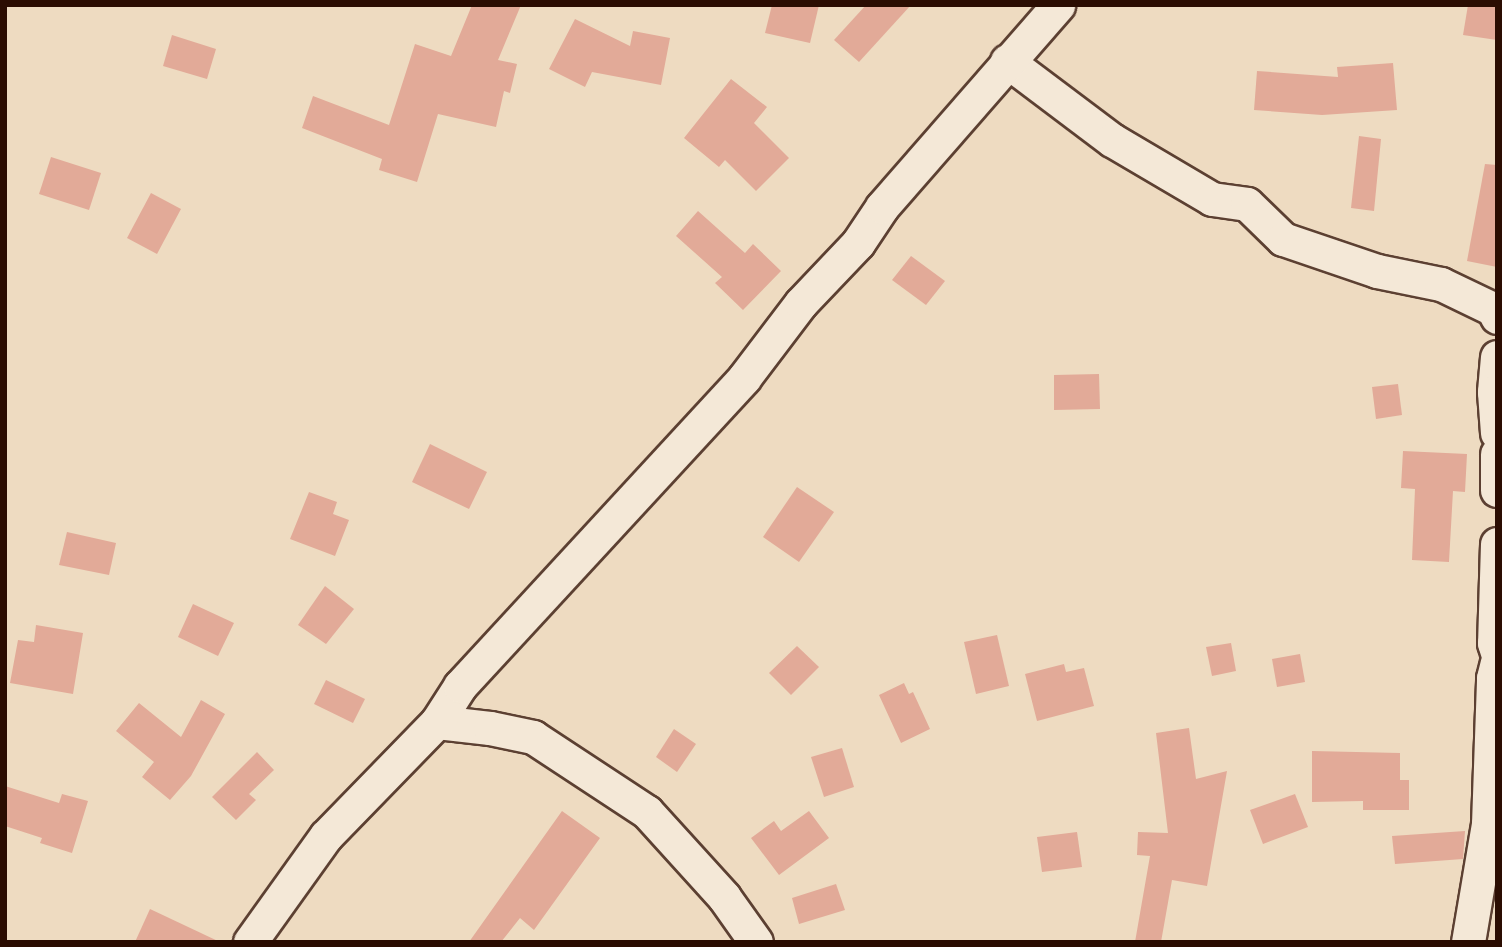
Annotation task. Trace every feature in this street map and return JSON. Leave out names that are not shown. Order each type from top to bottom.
[{"type":"street","points":[[250,942],[326,836],[437,722],[460,686],[744,379],[801,303],[858,243],[883,206],[1058,5]]},
{"type":"street","points":[[1007,61],[1124,146],[1212,199],[1247,204],[1283,239],[1377,271],[1441,284],[1493,309],[1497,317]]},
{"type":"street","points":[[1497,357],[1494,392],[1497,432]]},
{"type":"street","points":[[1497,454],[1497,490]]},
{"type":"street","points":[[1497,544],[1494,643],[1497,652]]},
{"type":"street","points":[[1468,942],[1494,776],[1493,678],[1497,662]]},
{"type":"street","points":[[437,722],[490,728],[533,737],[647,812],[724,897],[756,942]]},
{"type":"building","points":[[472,5],[521,5],[498,60],[517,64],[510,93],[504,91],[496,127],[438,114],[417,182],[379,170],[382,159],[302,128],[313,96],[389,125],[415,44],[451,56]]},
{"type":"building","points":[[772,5],[819,5],[810,43],[765,33]]},
{"type":"building","points":[[866,5],[911,5],[859,62],[834,40]]},
{"type":"building","points":[[1468,5],[1497,5],[1497,40],[1463,35]]},
{"type":"building","points":[[575,19],[630,46],[633,31],[670,38],[661,85],[592,72],[585,87],[549,69]]},
{"type":"building","points":[[172,35],[216,49],[207,79],[163,66]]},
{"type":"building","points":[[1393,63],[1397,110],[1322,115],[1254,110],[1257,71],[1338,77],[1337,67]]},
{"type":"building","points":[[731,79],[767,107],[754,123],[789,158],[756,191],[725,160],[719,167],[684,138]]},
{"type":"building","points":[[1359,136],[1381,139],[1374,211],[1351,208]]},
{"type":"building","points":[[51,157],[101,173],[89,210],[39,194]]},
{"type":"building","points":[[1485,164],[1497,165],[1497,267],[1467,261]]},
{"type":"building","points":[[151,193],[181,209],[157,254],[127,238]]},
{"type":"building","points":[[698,211],[745,253],[753,244],[781,271],[743,310],[715,283],[722,277],[676,236]]},
{"type":"building","points":[[911,256],[945,281],[926,305],[892,280]]},
{"type":"building","points":[[1099,374],[1100,409],[1054,410],[1054,375]]},
{"type":"building","points":[[1398,384],[1402,415],[1376,419],[1372,387]]},
{"type":"building","points":[[430,444],[487,472],[469,509],[412,482]]},
{"type":"building","points":[[1403,451],[1467,454],[1465,492],[1453,491],[1449,562],[1412,560],[1415,489],[1401,488]]},
{"type":"building","points":[[797,487],[834,512],[799,562],[763,537]]},
{"type":"building","points":[[309,492],[337,502],[333,514],[349,520],[335,556],[290,539]]},
{"type":"building","points":[[67,532],[116,543],[109,575],[59,565]]},
{"type":"building","points":[[325,586],[354,609],[326,644],[298,625]]},
{"type":"building","points":[[193,604],[234,623],[218,656],[178,637]]},
{"type":"building","points":[[36,625],[83,633],[73,694],[10,683],[18,640],[34,642]]},
{"type":"building","points":[[997,635],[1009,686],[976,694],[964,642]]},
{"type":"building","points":[[1231,643],[1236,671],[1212,676],[1206,647]]},
{"type":"building","points":[[797,646],[819,667],[791,695],[769,673]]},
{"type":"building","points":[[1300,654],[1305,682],[1277,687],[1272,659]]},
{"type":"building","points":[[1064,664],[1066,672],[1084,668],[1094,706],[1037,721],[1025,674]]},
{"type":"building","points":[[326,680],[365,699],[353,723],[314,704]]},
{"type":"building","points":[[904,683],[909,694],[913,692],[930,729],[901,743],[879,695]]},
{"type":"building","points":[[201,700],[225,714],[191,776],[170,800],[142,777],[154,762],[116,731],[139,703],[181,737]]},
{"type":"building","points":[[1189,728],[1196,779],[1227,771],[1207,886],[1172,880],[1161,942],[1135,942],[1150,856],[1137,855],[1138,832],[1168,833],[1156,733]]},
{"type":"building","points":[[674,729],[696,744],[677,772],[656,757]]},
{"type":"building","points":[[842,748],[854,787],[824,797],[811,757]]},
{"type":"building","points":[[1312,751],[1400,753],[1400,780],[1409,780],[1409,810],[1363,810],[1363,801],[1312,802]]},
{"type":"building","points":[[257,752],[274,770],[249,794],[256,800],[236,820],[212,797]]},
{"type":"building","points":[[5,786],[59,803],[62,794],[88,801],[72,853],[40,843],[42,838],[5,826]]},
{"type":"building","points":[[1295,794],[1308,827],[1263,844],[1250,810]]},
{"type":"building","points":[[562,811],[600,838],[534,930],[520,918],[501,942],[469,942]]},
{"type":"building","points":[[809,811],[829,838],[779,875],[751,838],[774,821],[781,831]]},
{"type":"building","points":[[1465,831],[1463,859],[1395,864],[1392,836]]},
{"type":"building","points":[[1077,832],[1082,867],[1042,872],[1037,837]]},
{"type":"building","points":[[836,884],[845,910],[799,924],[792,898]]},
{"type":"building","points":[[150,909],[220,942],[135,942]]}]
